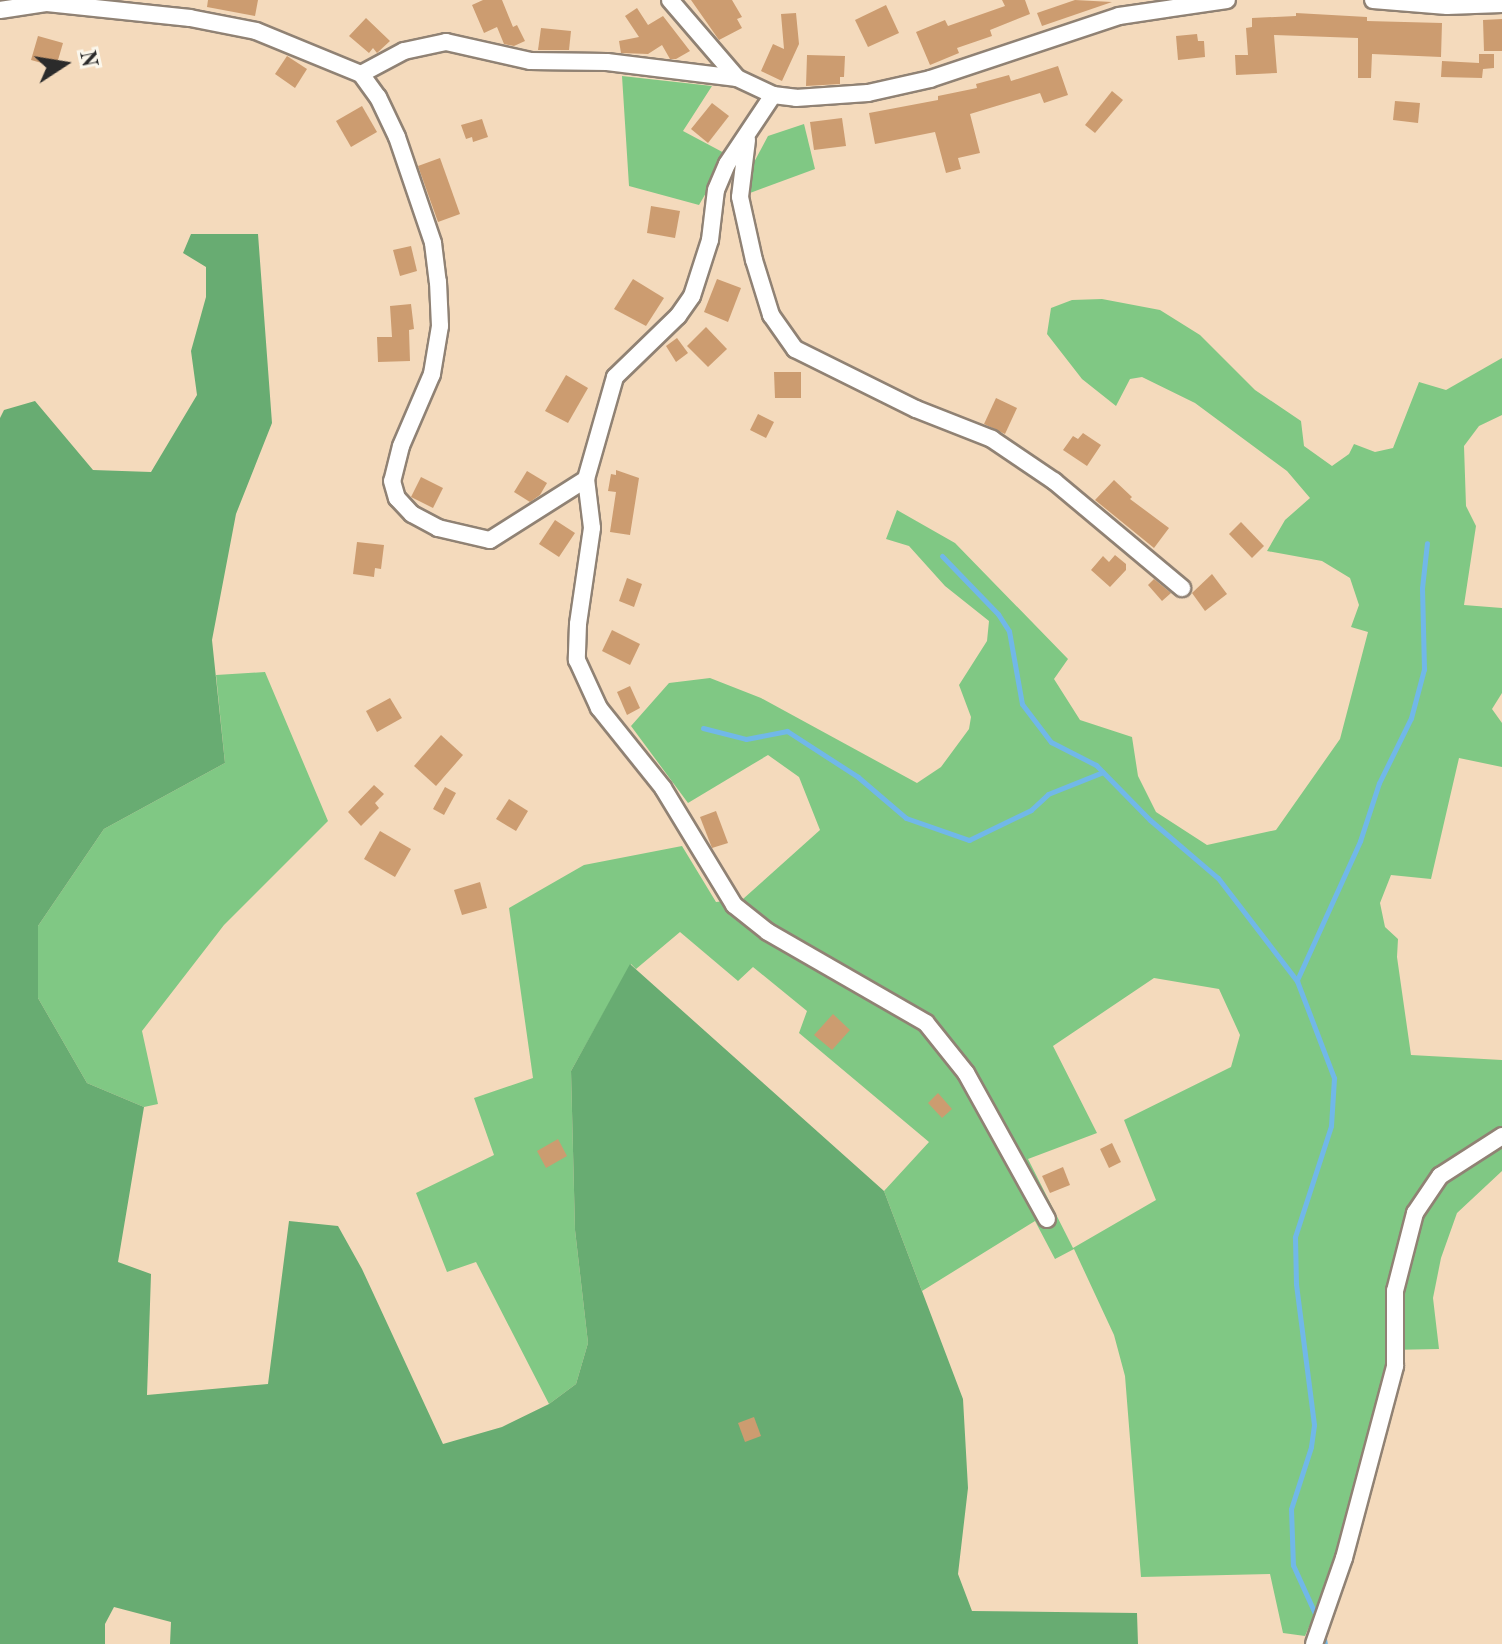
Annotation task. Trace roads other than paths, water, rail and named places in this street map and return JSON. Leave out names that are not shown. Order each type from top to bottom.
[{"type":"street","points":[[670,0],[737,78]]},
{"type":"street","points":[[361,74],[404,51],[446,42],[530,61],[607,62],[737,78],[773,95],[820,98],[868,93],[930,79],[1108,18],[1151,8],[1227,0]]},
{"type":"street","points":[[1373,0],[1447,6],[1502,4]]},
{"type":"street","points":[[0,10],[47,3],[190,18],[256,31],[361,74],[378,97],[397,137],[433,243],[438,282],[440,326],[432,374],[401,446],[392,481],[397,498],[412,514],[438,528],[490,540],[570,493],[586,479]]},
{"type":"street","points":[[773,95],[727,164],[716,190],[710,240],[692,296],[678,316],[615,377],[586,479],[592,528],[578,624],[577,660],[599,708],[663,788],[734,905],[768,932],[926,1023],[966,1073],[1047,1219]]},
{"type":"street","points":[[747,138],[740,197],[754,260],[771,315],[795,349],[916,409],[992,439],[1054,481],[1182,588]]},
{"type":"street","points":[[1314,1642],[1344,1558],[1395,1366],[1395,1291],[1415,1213],[1440,1176],[1502,1136]]},
{"type":"waterway","points":[[1297,980],[1360,841],[1379,783],[1411,718],[1424,669],[1422,588],[1427,543]]},
{"type":"waterway","points":[[942,556],[998,614],[1009,631],[1022,704],[1051,742],[1096,765],[1150,820],[1218,878],[1297,981],[1334,1078],[1331,1126],[1295,1237],[1296,1284],[1314,1425],[1311,1447],[1291,1509],[1293,1565],[1318,1620]]},
{"type":"waterway","points":[[703,728],[746,739],[787,731],[858,777],[906,818],[969,840],[1031,810],[1048,794],[1103,772]]},
{"type":"waterway","points":[[1323,1633],[1325,1644]]}]
